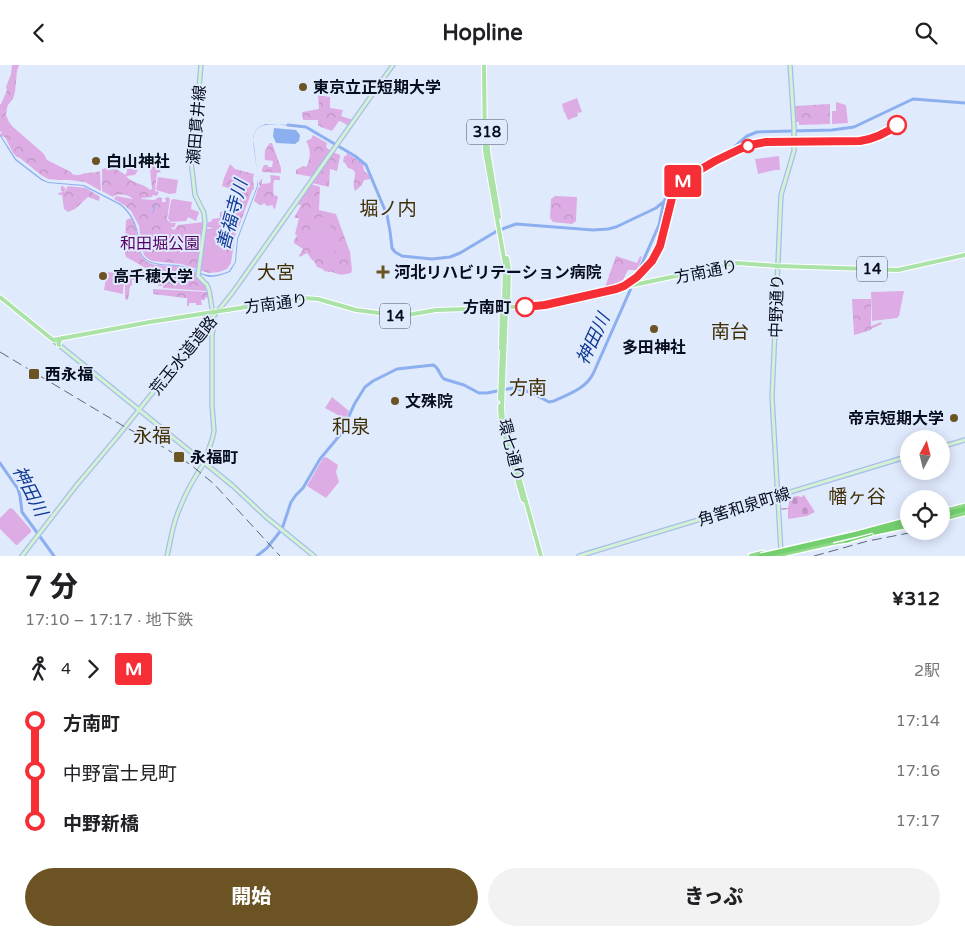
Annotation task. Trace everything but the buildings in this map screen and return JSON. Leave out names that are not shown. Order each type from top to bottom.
[{"type":"highway","points":[[950,516],[965,510]]},
{"type":"highway","points":[[950,513],[965,510]]},
{"type":"highway","points":[[781,556],[900,525]]},
{"type":"highway","points":[[756,556],[900,525]]},
{"type":"highway","points":[[770,556],[900,525]]},
{"type":"highway","points":[[761,556],[900,525]]},
{"type":"highway","points":[[751,556],[846,538]]},
{"type":"highway","points":[[774,556],[831,541]]},
{"type":"main road","name":"瀬田貫井線","points":[[167,556],[176,518],[208,456],[214,431],[212,405],[214,317],[208,286],[199,277],[198,273],[205,216],[196,199],[192,161],[197,125],[201,65]]},
{"type":"main road","name":"荒玉水道道路","points":[[22,556],[76,486],[234,292],[393,65]]},
{"type":"main road","name":"318","points":[[485,65],[488,148],[500,230],[509,269],[504,308]]},
{"type":"main road","name":"中野通り","points":[[781,556],[772,399],[781,195],[794,153],[790,65]]},
{"type":"main road","name":"方南通り","points":[[53,340],[218,310],[306,298],[318,299],[356,310],[407,316],[436,310],[504,308],[544,304],[734,263],[898,270],[965,255]]},
{"type":"main road","points":[[0,297],[233,486],[267,518],[314,556]]},
{"type":"main road","name":"環七通り","points":[[504,308],[502,390],[504,423],[540,556]]},
{"type":"main road","points":[[59,345],[59,341],[62,338]]},
{"type":"main road","points":[[950,444],[965,440]]},
{"type":"main road","name":"角筈和泉町線","points":[[579,556],[900,459]]},
{"type":"green space","points":[[12,65],[19,65],[15,92],[7,108],[6,115],[9,122],[44,154],[47,160],[72,174],[79,175],[100,171],[101,191],[85,182],[48,179],[13,153],[5,137],[0,134],[2,133],[0,131],[0,104],[7,90],[6,87]]},
{"type":"green space","points":[[318,95],[330,97],[330,108],[343,110],[341,116],[353,120],[349,126],[339,121],[332,131],[318,125],[318,120],[303,120],[302,112],[319,109]]},
{"type":"green space","points":[[577,98],[582,112],[578,113],[577,110],[578,116],[568,120],[562,104]]},
{"type":"green space","points":[[836,102],[846,105],[848,123],[832,124],[832,111],[836,111]]},
{"type":"green space","points":[[830,104],[830,124],[799,125],[799,122],[796,122],[795,106]]},
{"type":"green space","points":[[816,107],[828,107],[827,123],[812,123],[812,111]]},
{"type":"green space","points":[[313,135],[327,143],[326,147],[331,151],[313,177],[296,174],[296,170],[303,166],[306,167],[308,164],[310,151],[306,141],[311,139]]},
{"type":"green space","points":[[270,143],[272,143],[281,173],[262,172],[264,165],[272,167],[273,161],[265,160],[265,151]]},
{"type":"green space","points":[[333,152],[340,155],[340,157],[337,171],[330,169],[329,187],[312,183]]},
{"type":"green space","points":[[347,153],[363,164],[364,171],[371,179],[364,180],[362,185],[355,191],[354,171],[343,162],[344,156]]},
{"type":"green space","points":[[779,156],[780,170],[758,174],[755,159]]},
{"type":"green space","name":"和田堀公園","points":[[155,161],[161,172],[157,173],[155,191],[159,192],[157,196],[152,195],[153,197],[141,199],[154,200],[159,197],[162,198],[162,202],[166,202],[165,198],[168,197],[170,199],[167,219],[171,223],[176,223],[174,228],[171,228],[174,230],[178,225],[204,222],[197,269],[181,264],[152,261],[147,258],[142,248],[139,226],[131,211],[114,199],[116,196],[133,199],[122,195],[115,195],[113,197],[102,191],[102,169],[114,169],[125,175],[127,164],[138,170],[135,175],[126,176],[150,190],[152,189],[150,169]]},
{"type":"green space","points":[[230,164],[235,169],[254,174],[254,188],[235,236],[231,263],[227,269],[209,273],[199,270],[206,228],[212,228],[206,226],[206,223],[212,221],[212,219],[220,218],[220,212],[231,211],[224,202],[230,196],[238,202],[243,193],[222,186]]},
{"type":"green space","points":[[270,175],[280,177],[280,180],[274,180],[274,196],[278,197],[275,209],[273,205],[267,206],[264,203],[260,205],[254,201],[261,179],[262,184],[270,183]]},
{"type":"green space","points":[[158,177],[178,180],[176,193],[170,194],[156,190]]},
{"type":"green space","points":[[311,184],[320,187],[319,210],[336,214],[350,252],[351,273],[341,275],[324,271],[317,267],[307,253],[300,257],[299,255],[303,249],[294,243],[294,240],[297,236],[295,234],[299,218],[294,218],[301,205],[296,204]]},
{"type":"green space","name":"和田堀公園","points":[[61,186],[66,187],[64,193],[68,186],[86,188],[100,197],[99,201],[88,197],[75,209],[68,212],[64,209],[62,195],[58,193],[63,192],[61,191]]},
{"type":"green space","points":[[555,196],[577,197],[576,221],[572,224],[553,222],[550,218],[551,199]]},
{"type":"green space","points":[[173,199],[192,202],[191,209],[199,212],[196,221],[188,217],[186,221],[170,222],[168,218]]},
{"type":"green space","points":[[320,217],[326,218],[330,223],[335,253],[322,258],[316,256],[313,252],[310,226],[314,220]]},
{"type":"green space","name":"和田堀公園","points":[[131,218],[134,222],[140,252],[147,262],[186,268],[196,273],[196,277],[205,285],[206,291],[158,286],[159,279],[155,275],[126,257],[126,220]]},
{"type":"green space","points":[[198,229],[201,234],[197,256],[190,259],[183,255],[181,257],[186,230]]},
{"type":"green space","points":[[206,234],[227,238],[222,267],[220,268],[202,265]]},
{"type":"green space","points":[[616,256],[637,263],[640,256],[642,257],[637,270],[628,270],[620,286],[604,290]]},
{"type":"green space","points":[[125,268],[144,270],[155,277],[151,276],[150,279],[145,279],[143,277],[142,280],[132,280],[128,300],[125,299]]},
{"type":"green space","points":[[107,272],[124,274],[123,294],[104,290]]},
{"type":"green space","points":[[153,289],[207,292],[209,297],[201,300],[202,305],[189,303],[189,306],[187,306],[187,298],[153,294]]},
{"type":"green space","points":[[904,291],[897,318],[872,321],[871,292]]},
{"type":"green space","points":[[852,299],[871,299],[871,326],[881,322],[882,324],[871,330],[854,335]]},
{"type":"green space","points":[[332,397],[349,411],[345,419],[325,408]]},
{"type":"green space","points":[[326,457],[338,465],[336,472],[339,482],[326,498],[307,486],[323,458]]},
{"type":"green space","points":[[803,495],[815,512],[807,516],[788,519],[788,509],[781,510],[781,508],[788,508],[790,498],[802,497]]},
{"type":"green space","points":[[10,508],[31,530],[17,545],[0,529],[0,518]]},
{"type":"water","points":[[274,128],[296,130],[300,135],[299,141],[295,144],[276,143],[273,136]]},
{"type":"water","points":[[0,134],[16,159],[42,179],[48,182],[84,185],[121,204],[134,221],[138,232],[141,253],[145,258],[156,263],[188,267],[207,275],[218,275],[229,271],[235,262],[237,239],[258,180],[258,186],[238,239],[236,262],[230,272],[218,276],[210,277],[188,268],[149,262],[144,258],[140,253],[133,221],[120,205],[83,186],[48,183],[41,180],[15,160]]},
{"type":"waterway","name":"神田川","points":[[257,556],[267,548],[282,529],[291,502],[303,488],[320,459],[340,435],[365,387],[373,381],[397,369],[433,365],[437,367],[444,379],[464,385],[479,393],[513,388],[530,392],[549,402],[571,393],[586,384],[593,374],[659,225],[664,201],[675,180],[680,175],[733,148],[747,136],[757,132],[832,130],[854,127],[913,99],[965,103]]},
{"type":"waterway","name":"善福寺川","points":[[288,125],[306,127],[355,156],[366,165],[387,215],[392,248],[402,256],[432,259],[450,257],[497,231],[516,224],[593,230],[608,229],[656,208],[662,203]]},
{"type":"waterway","points":[[153,213],[156,204]]},
{"type":"waterway","name":"神田川","points":[[0,463],[18,489],[22,512],[54,556]]},
{"type":"railway","points":[[0,352],[191,465],[214,484],[280,556]]},
{"type":"railway","points":[[814,556],[868,541],[900,535]]},
{"type":"metro line","name":"M","points":[[525,307],[545,305],[616,289],[637,277],[652,261],[660,246],[672,198],[680,184],[686,178],[740,149],[766,142],[860,141],[880,136],[897,125]]},
{"type":"place","name":"東京立正短期大学","points":[[303,87]]},
{"type":"place","name":"白山神社","points":[[96,161]]},
{"type":"place","name":"河北リハビリテーション病院","points":[[383,272]]},
{"type":"place","name":"高千穂大学","points":[[103,276]]},
{"type":"place","name":"方南町","points":[[525,307]]},
{"type":"place","name":"多田神社","points":[[654,329]]},
{"type":"place","name":"西永福","points":[[34,374]]},
{"type":"place","name":"文殊院","points":[[395,401]]},
{"type":"place","name":"帝京短期大学","points":[[954,418]]},
{"type":"place","name":"永福町","points":[[179,457]]},
{"type":"district","name":"堀ノ内","points":[[388,208]]},
{"type":"district","name":"大宮","points":[[276,272]]},
{"type":"district","name":"南台","points":[[730,331]]},
{"type":"district","name":"方南","points":[[528,387]]},
{"type":"district","name":"和泉","points":[[351,426]]},
{"type":"district","name":"永福","points":[[152,435]]},
{"type":"district","name":"幡ヶ谷","points":[[857,496]]}]
